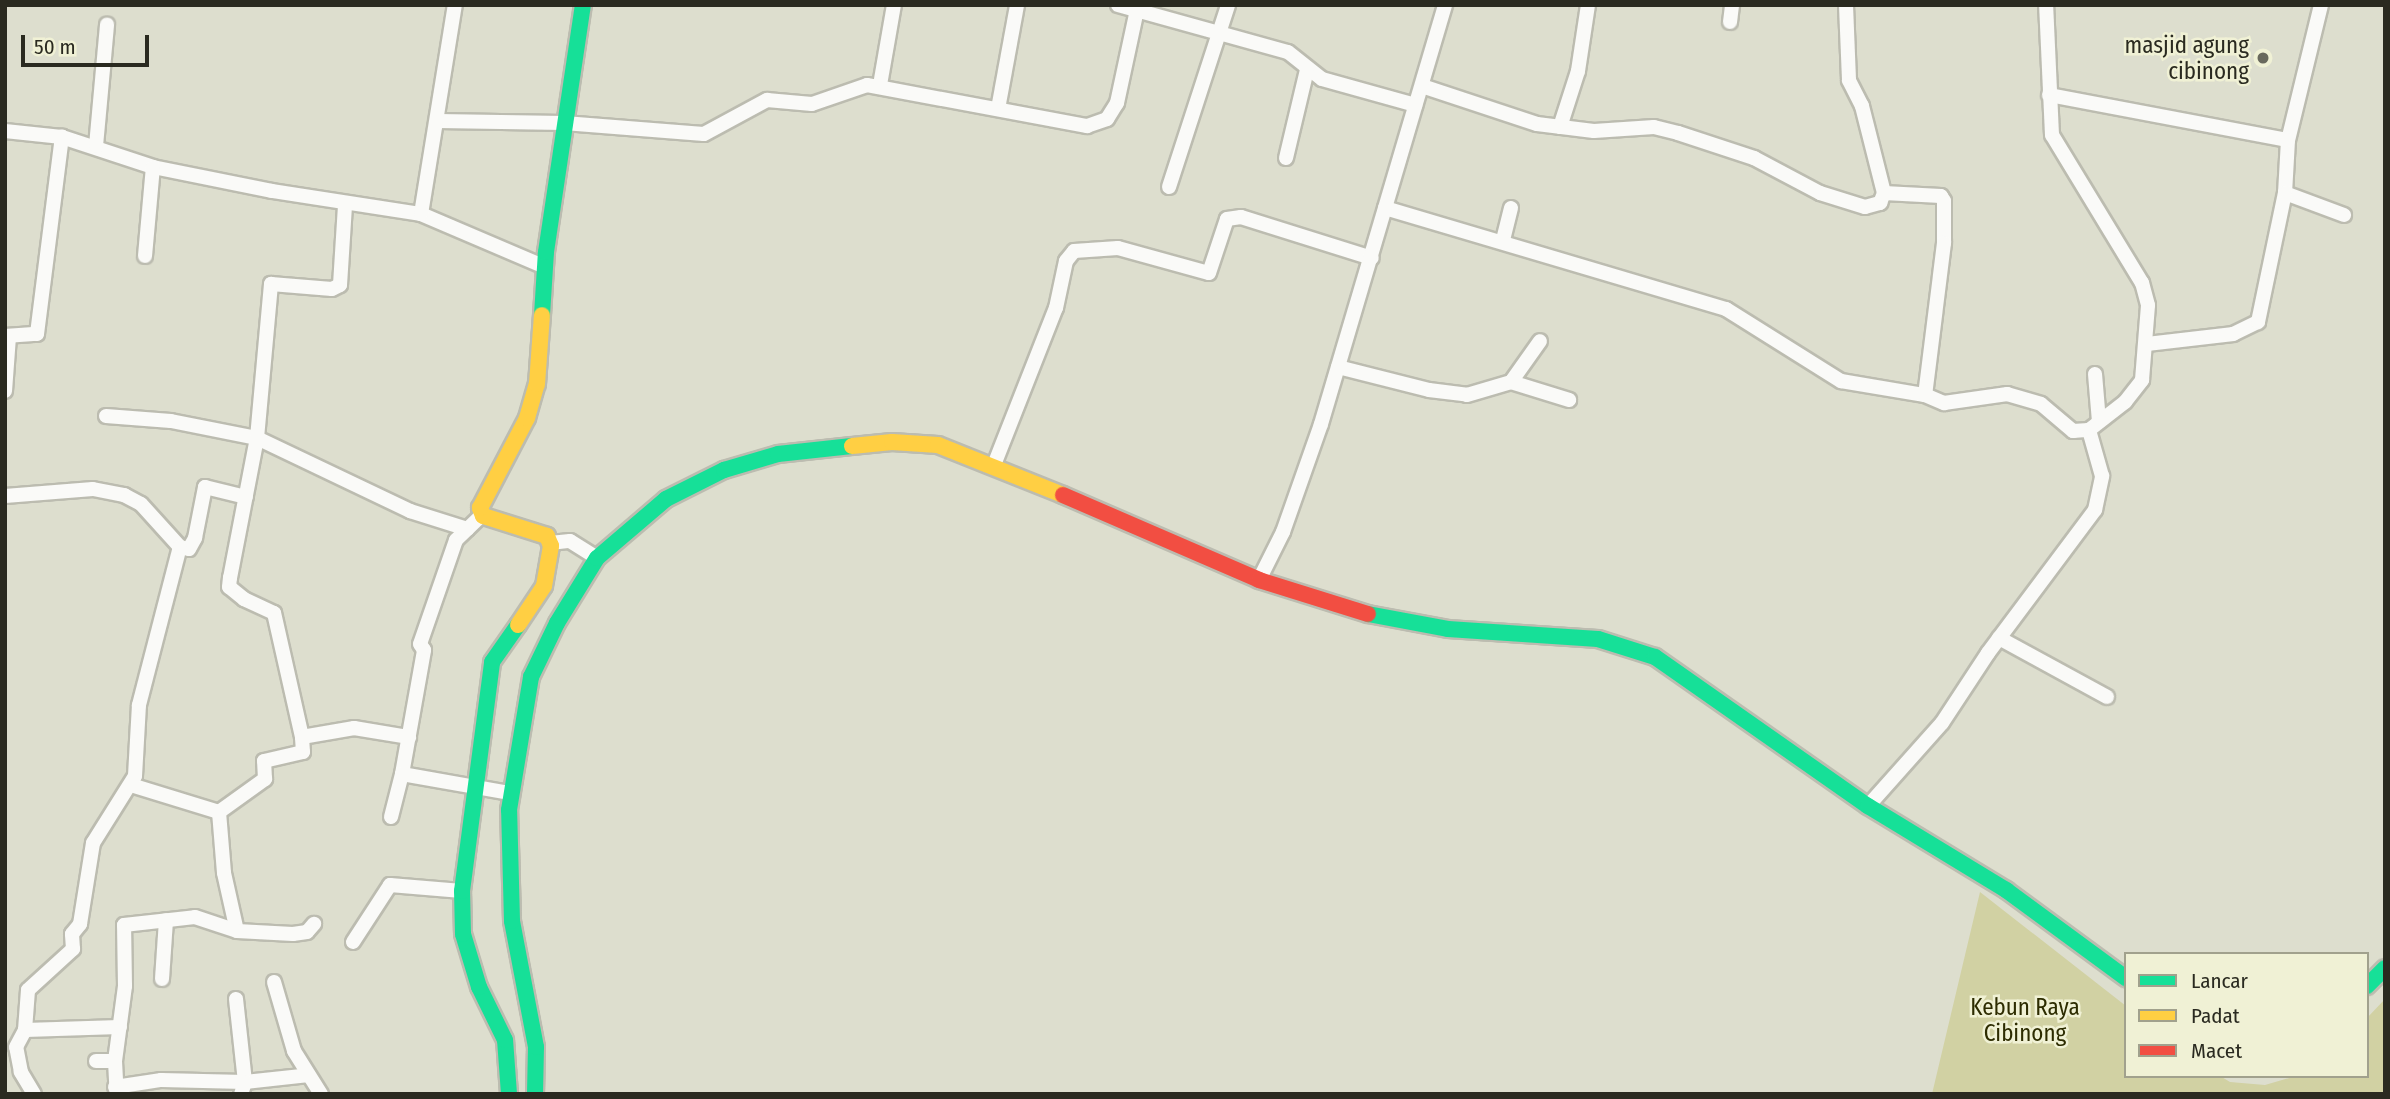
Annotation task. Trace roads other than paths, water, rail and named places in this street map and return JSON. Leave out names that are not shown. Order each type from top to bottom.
[{"type":"street","points":[[421,214],[438,121],[454,5]]},
{"type":"street","points":[[391,817],[402,774],[424,650],[420,644],[444,567],[456,540],[482,515],[482,504],[533,402],[545,267],[583,5]]},
{"type":"street","points":[[880,85],[894,5]]},
{"type":"street","points":[[998,109],[1017,5]]},
{"type":"street","points":[[1118,5],[1138,7],[1204,31],[1218,29],[1288,52],[1307,70],[1329,82],[1415,105]]},
{"type":"street","points":[[1168,187],[1228,5]]},
{"type":"street","points":[[1259,580],[1300,486],[1372,258],[1445,5]]},
{"type":"street","points":[[1560,127],[1578,71],[1588,5]]},
{"type":"street","points":[[1730,22],[1732,5]]},
{"type":"street","points":[[1422,86],[1560,127],[1654,127],[1754,158],[1820,193],[1865,206],[1880,203],[1884,194],[1862,106],[1849,80],[1846,5]]},
{"type":"street","points":[[1385,208],[1503,240],[1726,309],[1841,381],[1925,395],[1944,403],[1993,394],[2027,398],[2041,404],[2073,431],[2094,426],[2135,392],[2147,344],[2148,305],[2142,283],[2055,143],[2049,95],[2046,5]]},
{"type":"street","points":[[2147,344],[2233,334],[2258,322],[2284,194],[2288,140],[2321,5]]},
{"type":"street","points":[[438,121],[564,123],[704,134],[767,100],[812,104],[857,88],[880,85],[1087,126],[1107,119],[1117,103],[1138,7]]},
{"type":"street","points":[[96,146],[107,24]]},
{"type":"street","points":[[1286,158],[1307,70]]},
{"type":"street","points":[[2049,95],[2288,140]]},
{"type":"street","points":[[5,131],[62,136],[153,167],[345,205],[421,214],[545,267]]},
{"type":"street","points":[[5,391],[7,336],[37,334],[62,136]]},
{"type":"street","points":[[145,256],[153,167]]},
{"type":"street","points":[[1884,194],[1941,196],[1944,201],[1944,243],[1925,395]]},
{"type":"street","points":[[2284,194],[2344,215]]},
{"type":"street","points":[[219,811],[265,779],[264,761],[303,752],[274,613],[252,605],[229,587],[257,439],[271,284],[332,289],[340,285],[345,205]]},
{"type":"street","points":[[1503,240],[1511,208]]},
{"type":"street","points":[[994,465],[1055,308],[1066,261],[1074,251],[1118,248],[1209,273],[1227,219],[1241,217],[1372,258]]},
{"type":"street","points":[[1511,382],[1540,341]]},
{"type":"street","points":[[1338,367],[1429,390],[1467,395],[1511,382],[1569,400]]},
{"type":"street","points":[[1868,806],[1942,723],[1999,638],[2095,510],[2102,476],[2094,426],[2095,374]]},
{"type":"street","points":[[106,416],[171,421],[257,439],[410,511],[467,528]]},
{"type":"street","points":[[535,1094],[536,1047],[512,921],[510,793],[531,677],[597,558],[666,499],[724,470],[778,454],[892,442],[938,445],[994,465],[1259,580],[1392,621],[1598,639],[1655,657],[1868,806],[2006,890],[2124,977]]},
{"type":"street","points":[[5,496],[43,490],[115,492],[141,505],[180,547],[189,549],[194,543],[207,486],[246,497]]},
{"type":"street","points":[[482,515],[545,535],[550,543],[551,562],[544,586],[492,662],[478,790],[462,891],[463,934],[479,987],[505,1040],[509,1094]]},
{"type":"street","points":[[550,543],[570,541],[597,558]]},
{"type":"street","points":[[34,1094],[21,1072],[16,1047],[25,1030],[28,990],[73,949],[72,934],[80,924],[93,843],[131,785],[140,740],[139,705],[180,547]]},
{"type":"street","points":[[1999,638],[2107,697]]},
{"type":"street","points":[[302,737],[354,728],[409,737]]},
{"type":"street","points":[[402,774],[478,790],[510,793]]},
{"type":"street","points":[[131,785],[219,811]]},
{"type":"street","points":[[219,811],[224,873],[237,930]]},
{"type":"street","points":[[353,942],[390,886],[462,891]]},
{"type":"street","points":[[309,1075],[243,1088],[161,1080],[116,1091],[115,1061],[120,1027],[124,925],[204,919],[237,930],[300,934],[314,924]]},
{"type":"street","points":[[162,979],[166,920]]},
{"type":"street","points":[[2369,984],[2385,968]]},
{"type":"street","points":[[274,982],[294,1051],[321,1094]]},
{"type":"street","points":[[236,999],[243,1088]]},
{"type":"street","points":[[25,1030],[120,1027]]},
{"type":"street","points":[[96,1061],[115,1061]]},
{"type":"place","name":"masjid agung cibinong","points":[[2263,58]]},
{"type":"park label","name":"Kebun Raya Cibinong","points":[[2025,1020]]}]
